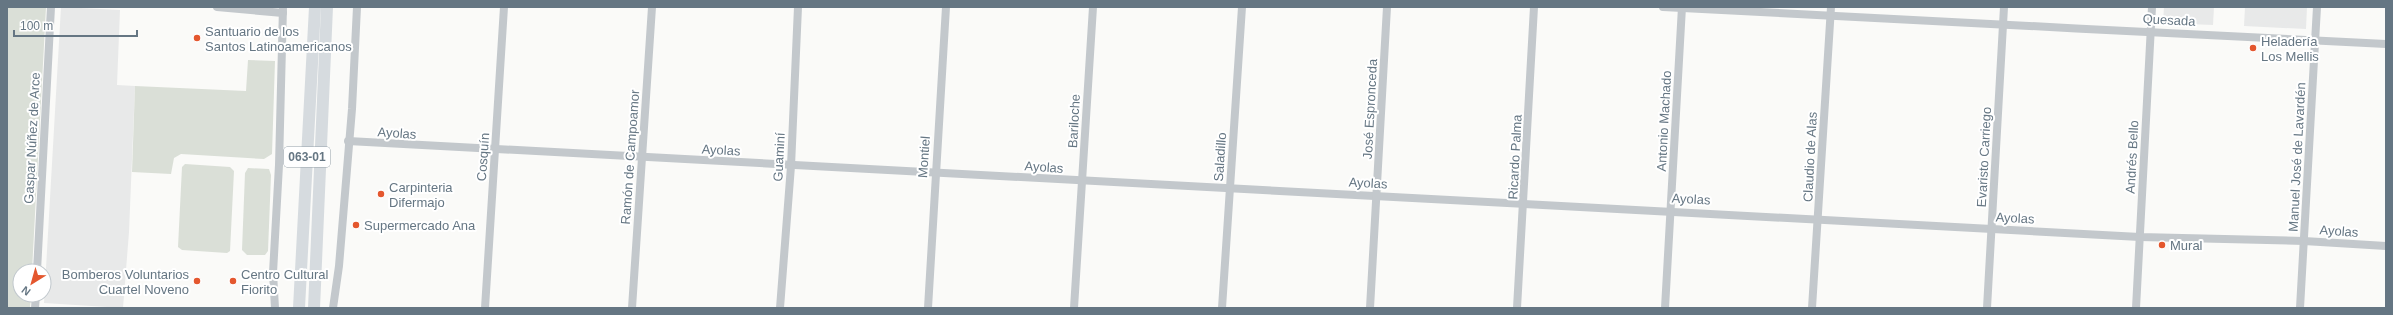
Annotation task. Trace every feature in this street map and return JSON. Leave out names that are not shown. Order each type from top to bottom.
[{"type":"highway","name":"063-01","points":[[299,308],[315,7]]},
{"type":"highway","name":"063-01","points":[[314,308],[327,7]]},
{"type":"street","name":"Gaspar Núñez de Arce","points":[[37,263],[51,7]]},
{"type":"street","points":[[217,7],[283,10],[279,166],[273,272],[276,308]]},
{"type":"street","points":[[333,308],[339,266],[348,141],[352,109],[357,7]]},
{"type":"street","name":"Cosquín","points":[[485,308],[504,7]]},
{"type":"street","name":"Ramón de Campoamor","points":[[632,308],[652,7]]},
{"type":"street","name":"Guaminí","points":[[780,308],[791,166],[798,7]]},
{"type":"street","name":"Montiel","points":[[928,308],[946,7]]},
{"type":"street","name":"Bariloche","points":[[1074,308],[1083,181],[1092,7]]},
{"type":"street","name":"Saladillo","points":[[1222,308],[1242,7]]},
{"type":"street","name":"José Espronceda","points":[[1370,308],[1387,7]]},
{"type":"street","name":"Ricardo Palma","points":[[1517,308],[1534,7]]},
{"type":"street","name":"Quesada","points":[[1662,7],[1830,18],[2003,24],[2386,44]]},
{"type":"street","name":"Claudio de Alas","points":[[1812,308],[1819,219],[1831,7]]},
{"type":"street","name":"Evaristo Carriego","points":[[1987,308],[2004,7]]},
{"type":"street","name":"Andrés Bello","points":[[2136,308],[2152,7]]},
{"type":"street","name":"Manuel José de Lavardén","points":[[2300,308],[2317,7]]},
{"type":"street","name":"Antonio Machado","points":[[1665,308],[1682,8]]},
{"type":"street","name":"Ayolas","points":[[348,141],[496,151],[791,166],[935,171],[1083,181],[1524,202],[2140,237],[2304,241],[2386,246]]},
{"type":"shaded area","points":[[7,7],[46,7],[32,263],[12,263],[12,303],[30,303],[30,308],[7,308]]},
{"type":"shaded area","points":[[61,7],[120,10],[117,85],[135,86],[129,232],[123,308],[44,303],[52,303],[52,263],[46,263]]},
{"type":"shaded area","points":[[2164,7],[2214,7],[2213,25],[2163,23]]},
{"type":"shaded area","points":[[2245,7],[2307,7],[2306,29],[2244,26]]},
{"type":"shaded area","points":[[248,60],[275,61],[272,154],[264,159],[181,154],[174,158],[171,174],[132,172],[135,86],[246,91]]},
{"type":"shaded area","points":[[185,164],[230,167],[234,171],[230,251],[227,253],[182,250],[178,247],[182,167]]},
{"type":"shaded area","points":[[248,168],[269,169],[271,175],[268,251],[265,255],[247,255],[242,250],[245,173]]},
{"type":"place","name":"Santuario de los Santos Latinoamericanos","points":[[197,38]]},
{"type":"place","name":"Heladería Los Mellis","points":[[2253,48]]},
{"type":"place","name":"Carpinteria Difermajo","points":[[381,194]]},
{"type":"place","name":"Supermercado Ana","points":[[356,225]]},
{"type":"place","name":"Mural","points":[[2162,245]]},
{"type":"place","name":"Bomberos Voluntarios Cuartel Noveno","points":[[197,281]]},
{"type":"place","name":"Centro Cultural Fiorito","points":[[233,281]]}]
